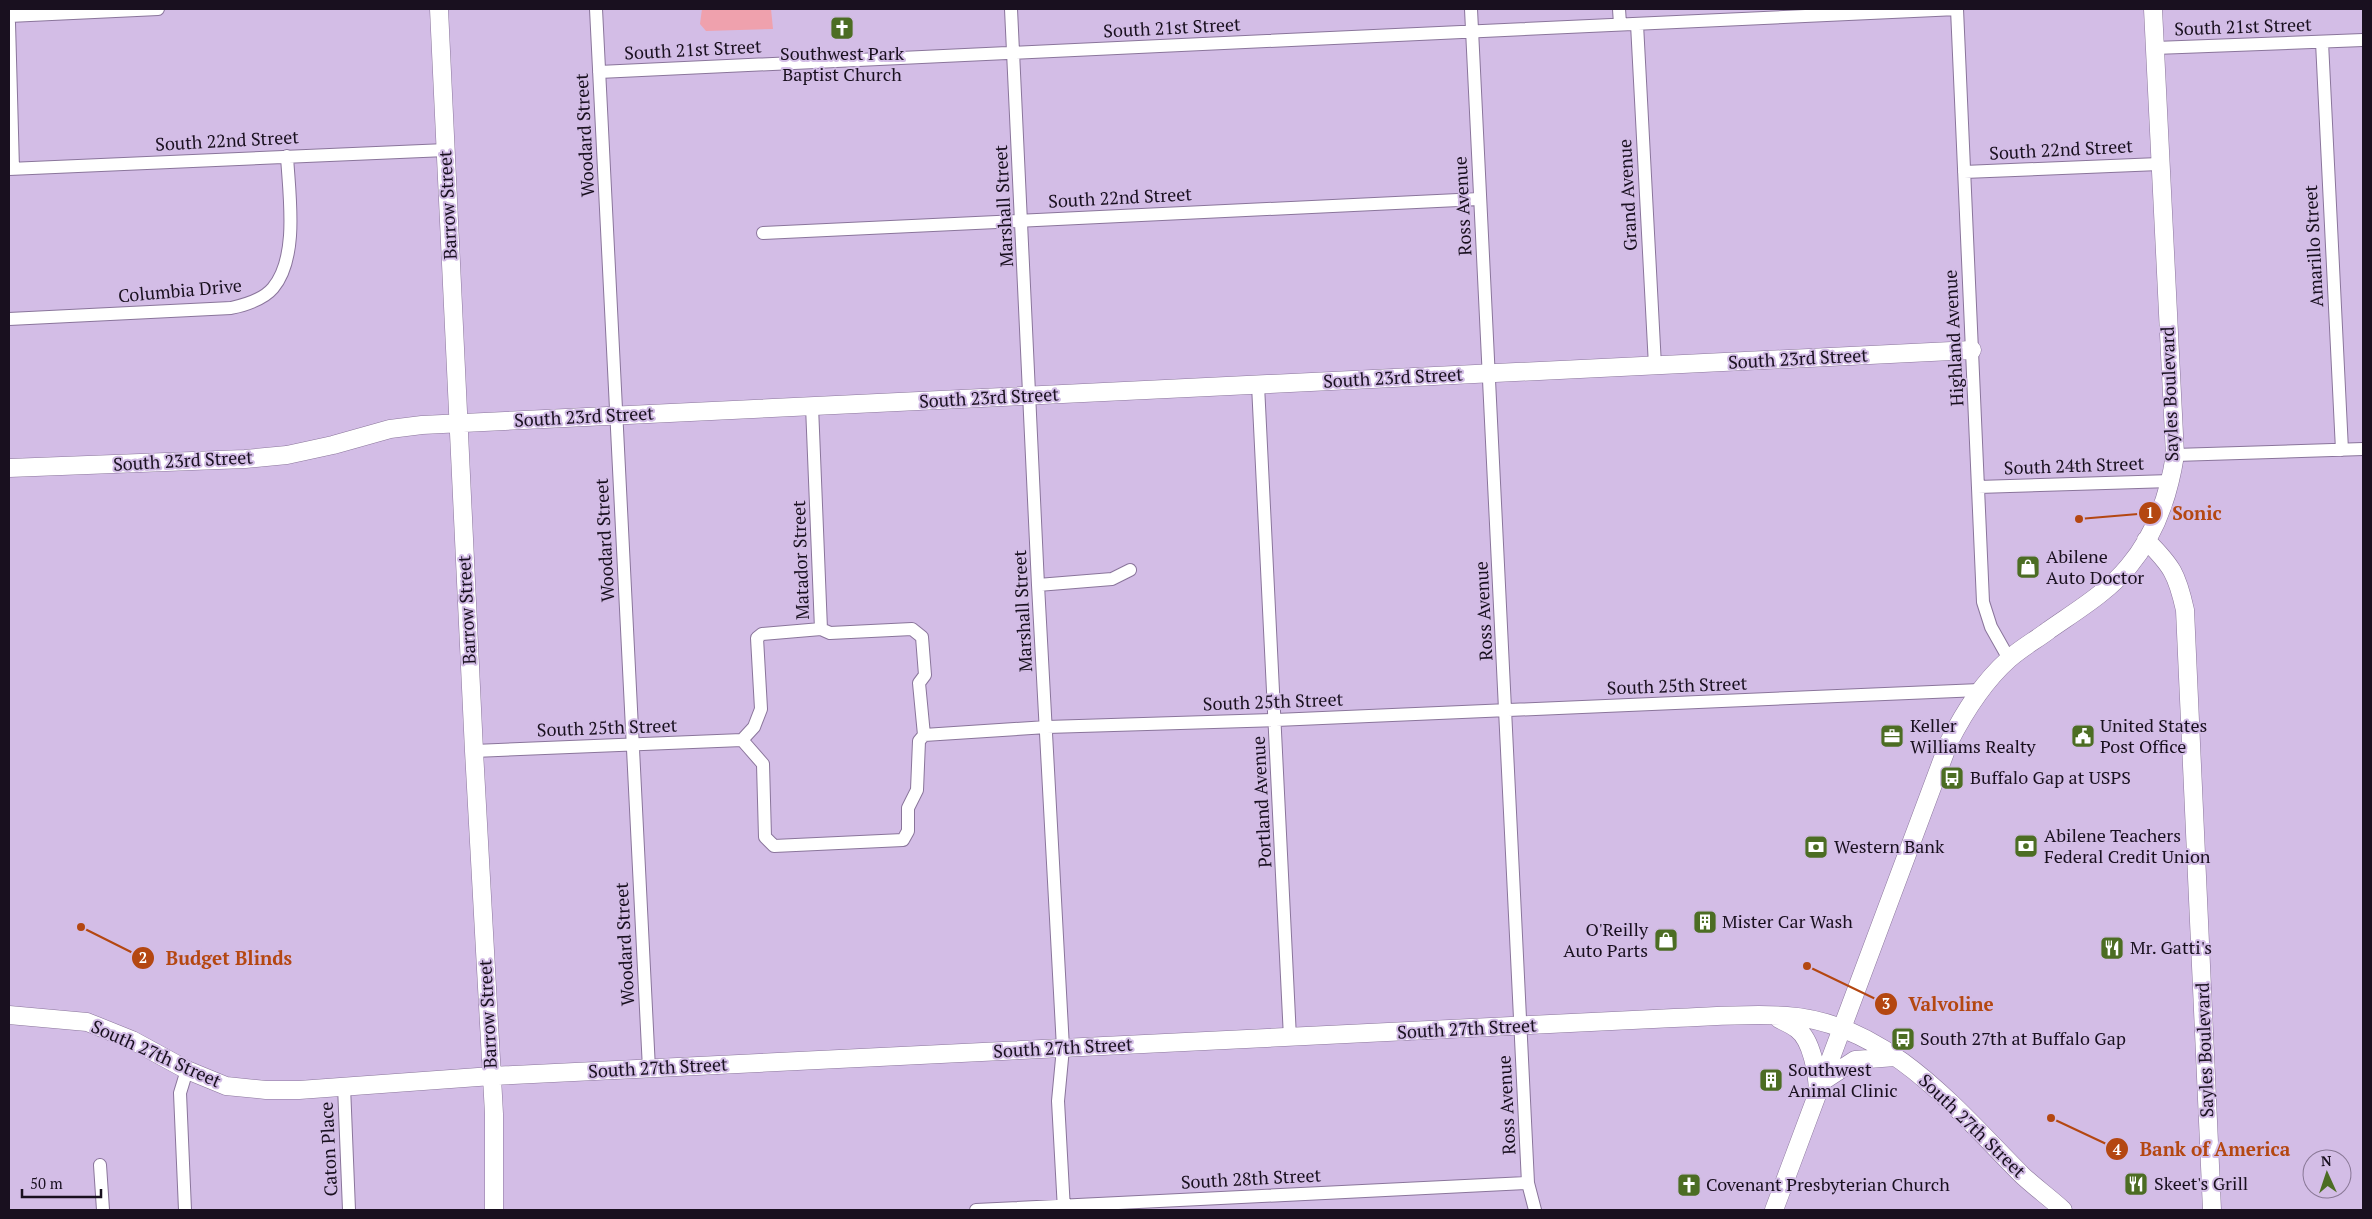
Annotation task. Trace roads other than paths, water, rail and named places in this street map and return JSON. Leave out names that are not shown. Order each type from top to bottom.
[{"type":"main road","name":"Barrow Street","points":[[439,9],[474,751],[492,1076],[494,1210]]},
{"type":"main road","name":"Sayles Boulevard","points":[[2153,9],[2159,164],[2175,455],[2172,481],[2164,506],[2146,540],[2169,562],[2179,582],[2185,610],[2212,1210]]},
{"type":"main road","name":"South 23rd Street","points":[[9,468],[279,456],[333,445],[390,429],[458,424],[1972,350]]},
{"type":"main road","points":[[1774,1210],[1949,742],[1964,712],[1980,690],[2009,658],[2102,592],[2129,566],[2146,540]]},
{"type":"main road","name":"South 27th Street","points":[[9,1015],[88,1022],[132,1040],[187,1070],[226,1086],[266,1090],[492,1076],[1674,1018],[1788,1016],[1843,1029],[1895,1057],[1943,1094],[2025,1178],[2064,1210]]},
{"type":"main road","points":[[1772,1016],[1798,1029],[1804,1038],[1821,1087]]},
{"type":"main road","points":[[1821,1087],[1855,1060],[1895,1057]]},
{"type":"street","points":[[9,16],[158,9]]},
{"type":"street","name":"Woodard Street","points":[[596,9],[649,1069]]},
{"type":"street","name":"Marshall Street","points":[[1011,9],[1031,396],[1038,585],[1063,1048],[1058,1101],[1064,1208]]},
{"type":"street","name":"Ross Avenue","points":[[1471,9],[1528,1183],[1535,1210]]},
{"type":"street","points":[[1619,9],[1620,24]]},
{"type":"street","name":"South 21st Street","points":[[599,72],[1637,24],[1787,13],[1957,9]]},
{"type":"street","name":"Highland Avenue","points":[[1957,9],[1983,602],[1991,627],[2009,658]]},
{"type":"street","points":[[9,23],[11,169]]},
{"type":"street","name":"Grand Avenue","points":[[1637,24],[1654,366]]},
{"type":"street","name":"South 21st Street","points":[[2155,48],[2363,40]]},
{"type":"street","name":"Amarillo Street","points":[[2322,42],[2342,450]]},
{"type":"street","name":"South 22nd Street","points":[[11,169],[446,150]]},
{"type":"street","name":"Columbia Drive","points":[[9,319],[231,308],[252,303],[272,289],[286,265],[290,233],[287,156]]},
{"type":"street","name":"South 22nd Street","points":[[1964,172],[2159,164]]},
{"type":"street","name":"South 22nd Street","points":[[763,233],[1479,199]]},
{"type":"street","name":"Portland Avenue","points":[[1258,385],[1276,720],[1290,1038]]},
{"type":"street","name":"Matador Street","points":[[812,406],[821,629],[830,633],[912,629],[922,637],[925,675],[920,683],[924,735]]},
{"type":"street","points":[[2175,455],[2363,449]]},
{"type":"street","name":"South 24th Street","points":[[1978,487],[2172,481]]},
{"type":"street","points":[[1038,585],[1112,579],[1130,570]]},
{"type":"street","points":[[821,629],[762,634],[757,638],[761,709],[754,727],[742,740],[762,764],[766,837],[774,846],[903,840],[908,831],[908,808],[917,790],[919,741],[924,735]]},
{"type":"street","name":"South 25th Street","points":[[924,735],[1047,727],[1276,720],[1980,690]]},
{"type":"street","name":"South 25th Street","points":[[474,751],[742,740]]},
{"type":"street","points":[[185,1210],[180,1093],[187,1070]]},
{"type":"street","name":"Caton Place","points":[[344,1086],[350,1210]]},
{"type":"street","points":[[100,1165],[102,1210]]},
{"type":"street","name":"South 28th Street","points":[[976,1210],[1064,1208],[1528,1183]]},
{"type":"place","name":"Southwest Park Baptist Church","points":[[842,28]]},
{"type":"place","name":"Sonic","points":[[2079,519]]},
{"type":"place","name":"Abilene Auto Doctor","points":[[2028,567]]},
{"type":"place","name":"Keller Williams Realty","points":[[1892,736]]},
{"type":"place","name":"United States Post Office","points":[[2083,736]]},
{"type":"place","name":"Buffalo Gap at USPS","points":[[1952,778]]},
{"type":"place","name":"Abilene Teachers Federal Credit Union","points":[[2026,846]]},
{"type":"place","name":"Western Bank","points":[[1816,847]]},
{"type":"place","name":"Mister Car Wash","points":[[1705,922]]},
{"type":"place","name":"Budget Blinds","points":[[81,927]]},
{"type":"place","name":"O'Reilly Auto Parts","points":[[1666,940]]},
{"type":"place","name":"Mr. Gatti's","points":[[2112,948]]},
{"type":"place","name":"Valvoline","points":[[1807,966]]},
{"type":"place","name":"South 27th at Buffalo Gap","points":[[1903,1039]]},
{"type":"place","name":"Southwest Animal Clinic","points":[[1771,1080]]},
{"type":"place","name":"Bank of America","points":[[2051,1118]]},
{"type":"place","name":"Skeet's Grill","points":[[2136,1184]]},
{"type":"place","name":"Covenant Presbyterian Church","points":[[1689,1185]]}]
